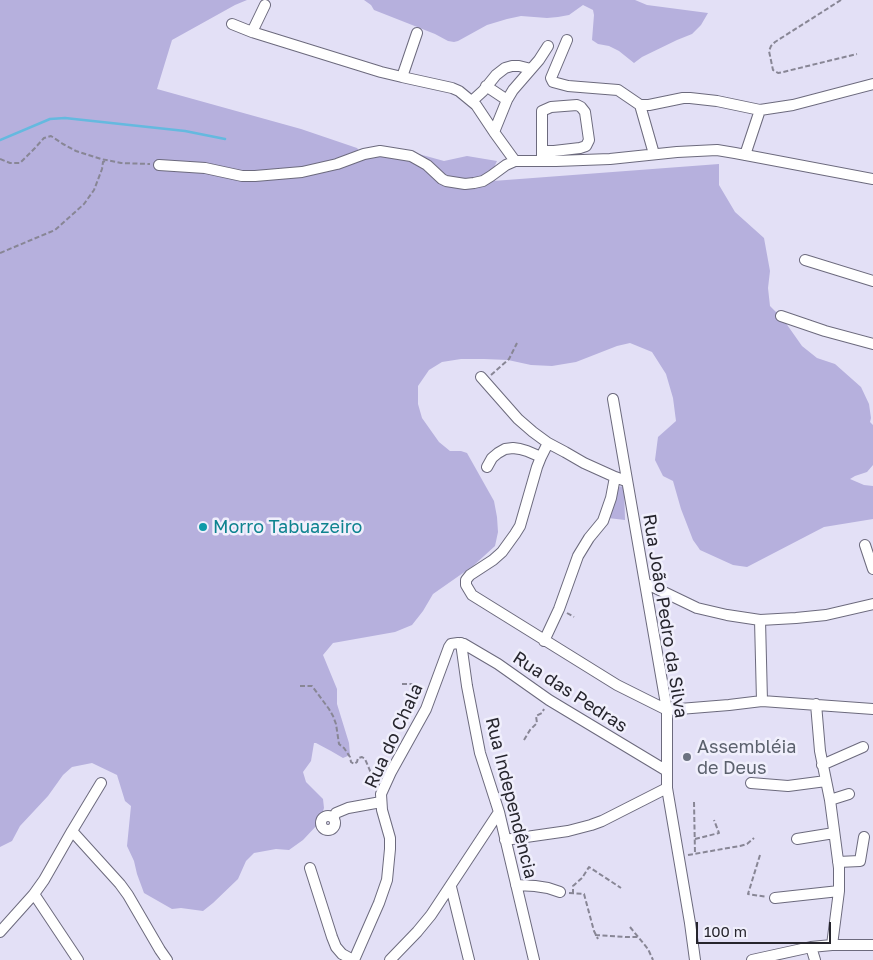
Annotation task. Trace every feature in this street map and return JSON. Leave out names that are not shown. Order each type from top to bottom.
[{"type":"street","points":[[252,32],[265,5]]},
{"type":"street","points":[[232,24],[372,70],[459,91],[472,101],[494,132],[510,163]]},
{"type":"street","points":[[402,77],[417,33]]},
{"type":"street","points":[[567,40],[552,82],[568,86],[618,90],[640,104],[650,105],[690,98],[717,101],[760,110],[793,105],[873,84]]},
{"type":"street","points":[[494,132],[513,90],[539,60],[548,46]]},
{"type":"street","points":[[472,101],[505,68],[519,66],[531,69]]},
{"type":"street","points":[[486,86],[507,100]]},
{"type":"street","points":[[640,104],[654,154]]},
{"type":"street","points":[[159,165],[205,168],[242,176],[255,176],[302,172],[337,164],[364,154],[380,152],[411,156],[427,165],[446,181],[474,184],[510,163],[542,156],[554,151],[586,146],[589,140],[585,112],[581,107],[577,105],[551,107],[542,111],[542,156]]},
{"type":"street","points":[[745,155],[760,110]]},
{"type":"street","points":[[542,156],[610,160],[654,154],[717,150],[873,179]]},
{"type":"street","points":[[805,260],[873,281]]},
{"type":"street","points":[[781,316],[825,331],[873,344]]},
{"type":"street","points":[[482,379],[532,432],[584,463],[626,481]]},
{"type":"street","name":"Rua João Pedro da Silva","points":[[613,399],[667,710],[668,788],[694,959]]},
{"type":"street","points":[[548,443],[539,462],[520,526],[502,552],[466,580],[466,585],[472,595],[617,685],[667,710],[762,701],[873,709]]},
{"type":"street","points":[[487,467],[498,453],[512,448],[527,451],[539,462]]},
{"type":"street","points":[[544,641],[559,609],[578,556],[603,520],[611,498],[615,477]]},
{"type":"street","points":[[865,546],[873,569]]},
{"type":"street","points":[[645,583],[697,608],[760,620],[826,615],[873,604]]},
{"type":"street","points":[[760,620],[762,701]]},
{"type":"street","name":"Rua do Chala","points":[[353,960],[379,903],[387,880],[390,838],[381,798],[391,772],[434,692],[449,647],[451,644],[458,643]]},
{"type":"street","name":"Rua das Pedras","points":[[458,643],[498,664],[549,700],[667,771]]},
{"type":"street","name":"Rua Independência","points":[[458,643],[480,753],[499,812],[534,960]]},
{"type":"street","points":[[816,704],[820,751],[830,800],[838,862],[839,879],[832,945]]},
{"type":"street","points":[[822,765],[863,747]]},
{"type":"street","points":[[751,783],[788,786],[826,780]]},
{"type":"street","points":[[0,932],[44,880],[101,783]]},
{"type":"street","points":[[505,840],[568,831],[591,825],[668,788]]},
{"type":"street","points":[[830,800],[849,794]]},
{"type":"street","points":[[333,818],[336,813],[381,798]]},
{"type":"street","points":[[390,960],[431,915],[499,812]]},
{"type":"street","points":[[72,831],[120,884],[168,960]]},
{"type":"street","points":[[797,839],[834,833]]},
{"type":"street","points":[[838,862],[860,862],[864,837]]},
{"type":"street","points":[[310,868],[336,947],[342,954],[353,960]]},
{"type":"street","points":[[516,886],[542,887],[560,892]]},
{"type":"street","points":[[451,887],[469,960]]},
{"type":"street","points":[[775,898],[838,891]]},
{"type":"street","points":[[34,894],[78,960]]},
{"type":"street","points":[[752,960],[832,945],[873,945]]},
{"type":"street","points":[[811,948],[815,960]]},
{"type":"path","points":[[841,0],[771,46],[769,51],[773,70],[778,73],[857,54]]},
{"type":"path","points":[[0,159],[10,163],[20,162],[44,138],[51,136],[76,151],[108,160],[121,163],[159,165]]},
{"type":"path","points":[[0,254],[55,230],[84,204],[94,190],[103,162],[108,160]]},
{"type":"path","points":[[482,379],[494,373],[509,359],[517,343]]},
{"type":"path","points":[[402,684],[411,684],[434,692]]},
{"type":"path","points":[[300,686],[312,686],[333,716],[340,744],[350,757],[351,762],[354,764],[358,758],[362,757],[365,759],[376,779],[381,798]]},
{"type":"path","points":[[524,740],[530,730],[537,724],[536,716],[542,713],[549,700]]},
{"type":"path","points":[[694,802],[695,854]]},
{"type":"path","points":[[695,839],[719,833],[714,820]]},
{"type":"path","points":[[678,857],[740,846],[747,844],[754,838]]},
{"type":"path","points":[[760,855],[748,894],[775,898]]},
{"type":"path","points":[[573,894],[573,886],[582,878],[589,867],[621,888]]},
{"type":"path","points":[[560,892],[584,894],[598,939]]},
{"type":"path","points":[[630,927],[648,949],[653,960]]},
{"type":"path","points":[[596,935],[638,936]]},
{"type":"shaded area","points":[[0,0],[247,0],[172,40],[157,89],[301,129],[357,148],[361,153],[415,153],[444,161],[467,156],[497,161],[492,172],[493,181],[719,164],[719,185],[735,212],[764,238],[770,271],[768,288],[770,306],[783,319],[802,346],[817,358],[835,364],[861,387],[869,404],[870,422],[873,425],[873,465],[867,472],[850,479],[864,485],[873,486],[873,519],[824,527],[747,567],[733,565],[700,550],[693,540],[673,481],[663,476],[655,460],[658,437],[676,421],[673,398],[666,374],[652,352],[630,343],[576,362],[552,366],[484,359],[461,359],[442,362],[429,370],[418,386],[418,404],[422,418],[439,442],[450,451],[467,453],[494,501],[498,532],[495,546],[473,566],[433,594],[412,625],[395,632],[333,643],[323,655],[337,689],[337,704],[349,743],[350,755],[343,758],[314,743],[311,761],[303,772],[306,782],[323,799],[324,808],[319,823],[303,840],[289,850],[276,849],[254,853],[246,861],[238,879],[203,911],[181,908],[172,909],[144,893],[127,846],[131,806],[125,801],[117,775],[92,763],[72,767],[63,775],[48,796],[20,826],[12,841],[0,847]]},
{"type":"shaded area","points":[[364,0],[635,0],[647,5],[708,13],[701,25],[692,34],[642,57],[634,63],[619,51],[592,40],[593,10],[583,5],[569,15],[547,18],[521,16],[507,19],[487,25],[454,42],[374,10]]},
{"type":"shaded area","points":[[624,486],[625,520],[608,518],[616,487]]},
{"type":"waterway","points":[[0,140],[50,119],[65,118],[185,131],[225,139]]},
{"type":"place","name":"Morro Tabuazeiro","points":[[203,527]]},
{"type":"place","name":"Assembléia de Deus","points":[[687,757]]}]
